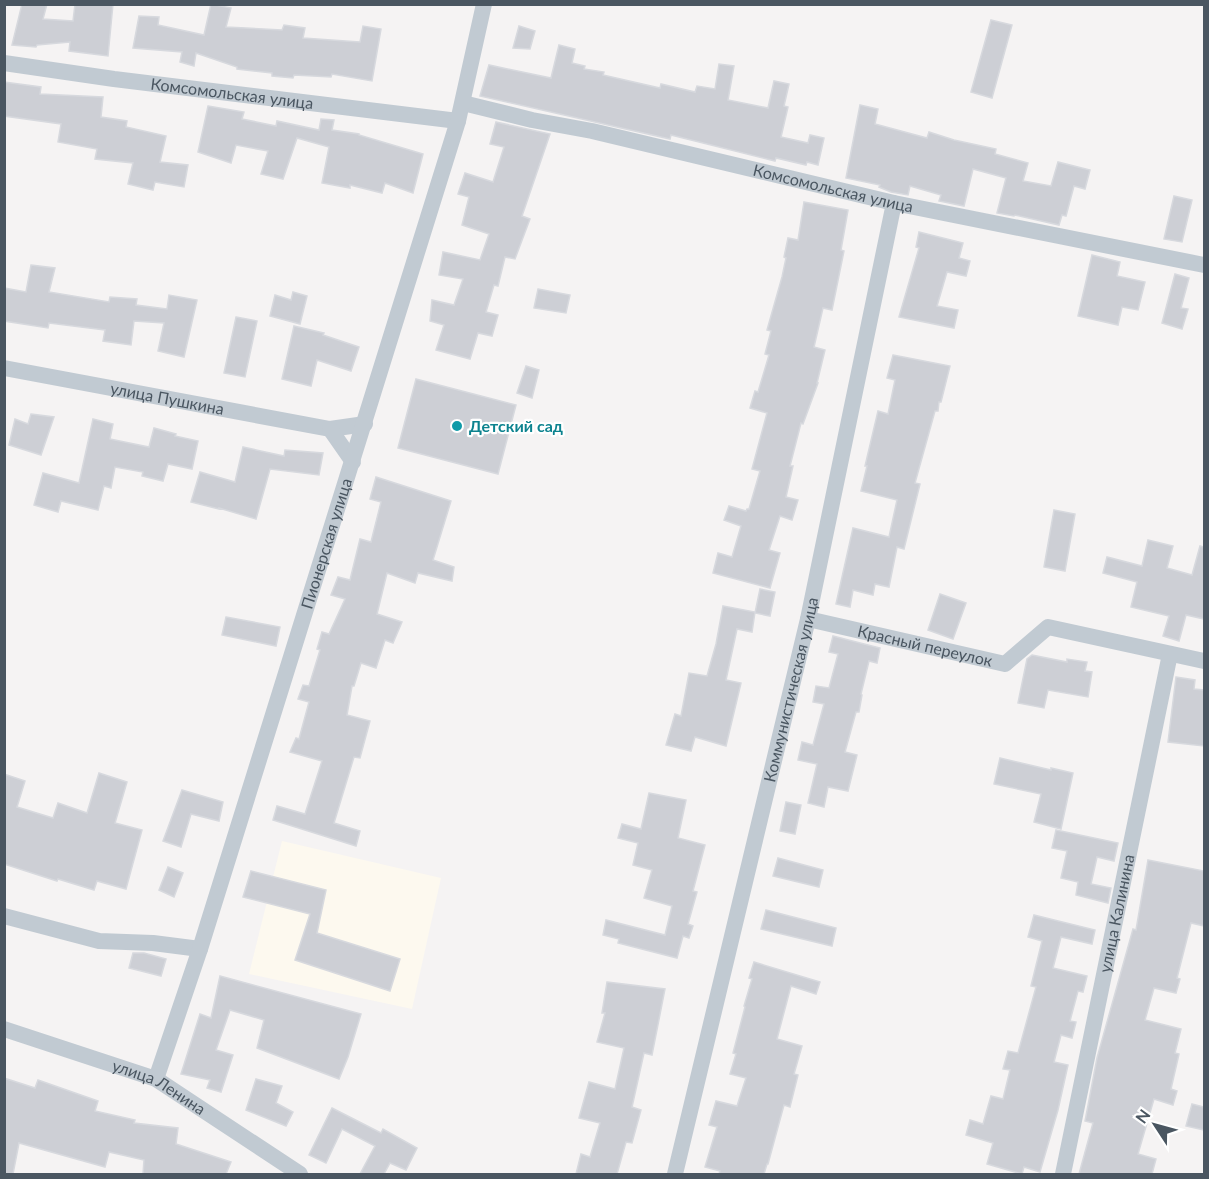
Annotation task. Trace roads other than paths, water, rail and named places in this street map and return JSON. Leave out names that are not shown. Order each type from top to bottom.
[{"type":"street","name":"Пионерская улица","points":[[156,1079],[200,949],[458,121],[484,4]]},
{"type":"street","name":"Комсомольская улица","points":[[4,63],[114,79],[458,121]]},
{"type":"street","name":"Комсомольская улица","points":[[463,103],[532,120],[603,133],[894,203],[1204,265]]},
{"type":"street","name":"Коммунистическая улица","points":[[675,1174],[808,620],[894,203]]},
{"type":"street","name":"улица Пушкина","points":[[4,368],[330,429],[365,424]]},
{"type":"street","points":[[330,429],[353,462]]},
{"type":"street","name":"Красный переулок","points":[[808,620],[1005,664],[1048,627],[1204,661]]},
{"type":"street","name":"улица Калинина","points":[[1064,1174],[1170,654]]},
{"type":"street","points":[[4,916],[99,941],[153,943],[200,949]]},
{"type":"street","name":"улица Ленина","points":[[4,1029],[156,1079],[300,1174]]},
{"type":"place","name":"Детский сад","points":[[457,426]]}]
